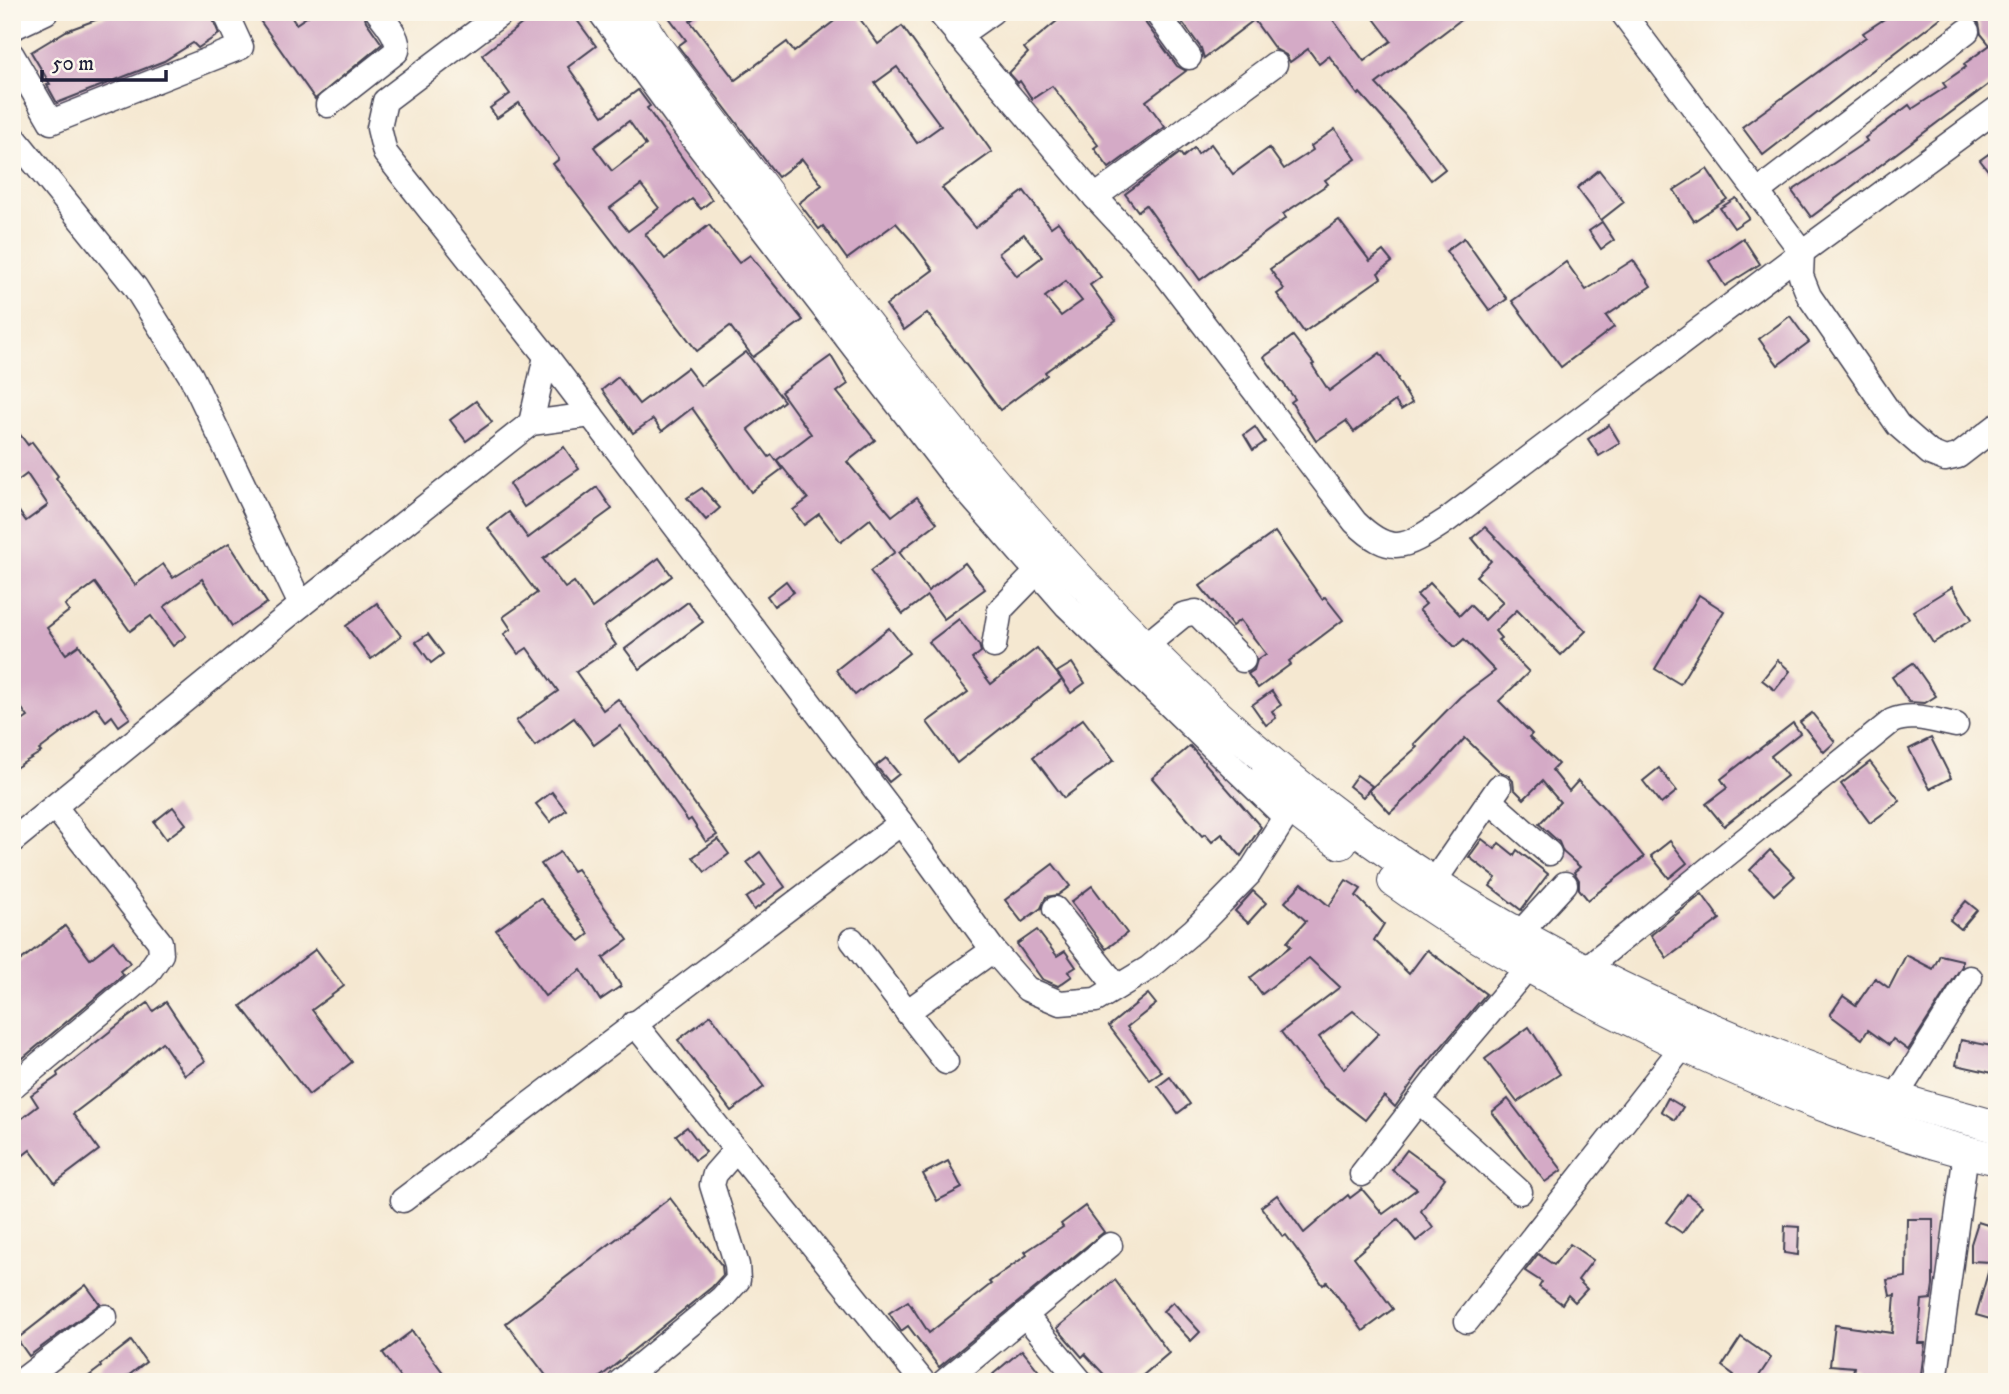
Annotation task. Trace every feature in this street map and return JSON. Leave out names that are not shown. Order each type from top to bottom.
[{"type":"main road","points":[[633,12],[704,132],[818,261],[986,474],[1144,647],[1265,757],[1293,803],[1434,910],[1528,967],[1760,1081],[1854,1117],[1966,1152],[1997,1158]]},
{"type":"main road","points":[[1293,803],[1348,824],[1433,883],[1519,934],[1662,1007],[1756,1046],[1895,1098],[1997,1127]]},
{"type":"street","points":[[12,28],[46,12]]},
{"type":"street","points":[[12,55],[51,122],[241,47],[225,12]]},
{"type":"street","points":[[328,105],[397,51],[397,40],[378,12]]},
{"type":"street","points":[[503,12],[385,101],[379,128],[385,153],[546,356],[901,823],[993,950],[1027,989],[1060,1003],[1096,1000],[1149,968],[1194,930],[1249,874],[1293,803],[1077,615],[1037,572],[954,477],[704,132],[600,12]]},
{"type":"street","points":[[939,12],[1095,197],[1160,267],[1355,522],[1372,539],[1393,547],[1416,539],[1447,520],[1802,252],[1997,109]]},
{"type":"street","points":[[958,36],[992,12]]},
{"type":"street","points":[[1156,12],[1189,57]]},
{"type":"street","points":[[1622,12],[1802,252],[1801,276],[1809,296],[1898,425],[1930,453],[1945,459],[1958,456],[1997,426]]},
{"type":"street","points":[[1757,192],[1967,31]]},
{"type":"street","points":[[1095,197],[1275,64]]},
{"type":"street","points":[[13,139],[135,288],[191,376],[301,605]]},
{"type":"street","points":[[531,423],[546,356]]},
{"type":"street","points":[[12,841],[301,605],[531,423],[591,415]]},
{"type":"street","points":[[994,646],[1000,610],[1037,572]]},
{"type":"street","points":[[1144,647],[1183,615],[1196,612],[1243,660]]},
{"type":"street","points":[[1585,969],[1892,721],[1901,717],[1916,717],[1956,725]]},
{"type":"street","points":[[1433,883],[1494,794],[1549,853]]},
{"type":"street","points":[[12,1087],[147,974],[161,954],[160,942],[55,807]]},
{"type":"street","points":[[403,1200],[901,823]]},
{"type":"street","points":[[1519,934],[1565,884]]},
{"type":"street","points":[[1055,909],[1117,987]]},
{"type":"street","points":[[852,940],[946,1062]]},
{"type":"street","points":[[907,1012],[993,950]]},
{"type":"street","points":[[1362,1174],[1528,967]]},
{"type":"street","points":[[1895,1098],[1970,978]]},
{"type":"street","points":[[634,1024],[923,1382]]},
{"type":"street","points":[[1467,1321],[1684,1045]]},
{"type":"street","points":[[1419,1101],[1520,1192]]},
{"type":"street","points":[[620,1382],[722,1298],[738,1280],[737,1265],[712,1185],[715,1174],[736,1150]]},
{"type":"street","points":[[1935,1382],[1966,1152]]},
{"type":"street","points":[[944,1382],[1110,1245]]},
{"type":"street","points":[[1025,1315],[1081,1382]]},
{"type":"street","points":[[20,1382],[105,1317]]},
{"type":"building","points":[[117,12],[210,12],[219,34],[198,48],[193,43],[164,61],[57,103],[47,85],[50,84],[31,52],[66,31]]},
{"type":"building","points":[[254,12],[288,12],[296,24],[314,12],[363,12],[382,44],[315,99]]},
{"type":"building","points":[[537,12],[571,12],[596,46],[568,67],[603,116],[638,90],[650,106],[647,108],[712,200],[701,209],[692,199],[645,234],[665,259],[709,225],[739,263],[750,255],[803,320],[753,357],[730,326],[697,351],[553,164],[559,159],[519,103],[497,118],[490,108],[510,94],[482,55]],"holes":[[[629,121],[646,145],[612,171],[594,147]],[[641,185],[659,208],[628,231],[610,208]]]},
{"type":"building","points":[[665,12],[702,12],[690,21],[735,80],[787,42],[794,52],[846,12],[855,12],[878,44],[902,26],[992,152],[942,188],[975,228],[1024,191],[1051,227],[1058,222],[1101,277],[1090,285],[1116,321],[1045,372],[1047,375],[1000,410],[927,313],[904,330],[886,305],[933,270],[911,240],[896,223],[847,259],[823,226],[819,229],[799,203],[822,185],[802,159],[778,177],[678,46],[686,40]],"holes":[[[897,67],[941,126],[917,143],[875,83]],[[1024,234],[1042,257],[1017,276],[999,253]],[[1066,281],[1082,301],[1061,316],[1045,297]]]},
{"type":"building","points":[[1068,12],[1141,12],[1144,21],[1177,66],[1186,71],[1146,101],[1165,127],[1109,168],[1094,148],[1098,145],[1052,86],[1032,99],[1020,81],[1018,83],[1009,73],[1028,53],[1024,48]]},
{"type":"building","points":[[1175,12],[1327,12],[1364,61],[1391,41],[1369,12],[1471,12],[1376,84],[1404,114],[1445,169],[1431,180],[1390,127],[1360,93],[1358,95],[1329,56],[1319,64],[1308,49],[1290,62],[1286,55],[1275,49],[1254,20],[1204,58],[1201,48]]},
{"type":"building","points":[[1895,12],[1948,12],[1763,155],[1742,127],[1866,37],[1863,33]]},
{"type":"building","points":[[1965,12],[1997,12],[1997,78],[1811,217],[1792,191],[1867,141],[1865,138],[1909,105],[1912,109],[1946,87],[1943,83],[1990,45],[1981,34],[1979,23]]},
{"type":"building","points":[[1335,129],[1356,159],[1325,180],[1328,184],[1283,214],[1286,218],[1200,280],[1146,205],[1138,211],[1125,194],[1180,153],[1183,157],[1194,148],[1198,154],[1211,144],[1233,174],[1269,148],[1284,169],[1313,150],[1311,146]]},
{"type":"building","points":[[1997,148],[1997,182],[1980,160]]},
{"type":"building","points":[[1707,169],[1727,199],[1694,221],[1674,190]]},
{"type":"building","points":[[1599,170],[1624,202],[1601,220],[1577,188]]},
{"type":"building","points":[[1736,198],[1749,218],[1734,228],[1720,208]]},
{"type":"building","points":[[1339,220],[1370,261],[1383,251],[1392,262],[1378,273],[1381,278],[1304,332],[1277,294],[1284,289],[1270,269]]},
{"type":"building","points":[[1602,222],[1614,240],[1601,249],[1589,231]]},
{"type":"building","points":[[1464,238],[1507,299],[1490,311],[1446,251]]},
{"type":"building","points":[[1743,238],[1760,264],[1725,286],[1709,261]]},
{"type":"building","points":[[1633,260],[1651,286],[1606,316],[1614,327],[1561,367],[1512,301],[1566,262],[1586,290]]},
{"type":"building","points":[[1790,316],[1809,342],[1778,365],[1759,339]]},
{"type":"building","points":[[1293,336],[1314,364],[1312,365],[1329,391],[1380,353],[1412,403],[1401,410],[1395,401],[1354,432],[1346,421],[1316,441],[1291,402],[1295,399],[1264,357]]},
{"type":"building","points":[[746,352],[784,401],[748,429],[769,457],[772,455],[782,469],[751,492],[692,408],[662,431],[653,419],[633,433],[602,390],[618,377],[639,404],[687,368],[701,386]]},
{"type":"building","points":[[831,356],[848,384],[837,392],[875,440],[847,462],[892,516],[917,497],[937,523],[899,552],[928,591],[965,563],[985,589],[944,619],[927,596],[903,614],[870,571],[895,552],[870,519],[841,542],[819,514],[804,525],[793,510],[808,499],[777,460],[811,434],[781,392]]},
{"type":"building","points":[[476,401],[492,422],[466,441],[450,420]]},
{"type":"building","points":[[12,424],[28,445],[32,442],[58,476],[56,478],[135,585],[163,564],[173,578],[229,543],[267,603],[232,626],[202,579],[164,607],[186,636],[173,646],[151,616],[130,631],[95,583],[65,605],[69,611],[47,628],[66,654],[79,645],[130,718],[119,726],[112,716],[106,721],[96,707],[39,750],[41,752],[12,770],[12,728],[28,717],[12,695],[12,502],[26,521],[48,505],[27,474],[12,485]]},
{"type":"building","points":[[1609,425],[1620,443],[1599,456],[1588,439]]},
{"type":"building","points":[[1255,427],[1265,442],[1253,450],[1244,435]]},
{"type":"building","points":[[564,447],[579,469],[524,507],[509,484]]},
{"type":"building","points":[[597,487],[612,509],[543,559],[565,588],[574,582],[592,608],[659,558],[672,576],[604,627],[616,645],[576,672],[603,710],[618,699],[638,725],[717,835],[706,842],[620,726],[594,745],[574,718],[535,746],[516,721],[558,691],[527,648],[518,654],[504,634],[511,629],[503,617],[537,593],[488,528],[509,512],[528,538]]},
{"type":"building","points":[[702,488],[720,508],[706,520],[687,498]]},
{"type":"building","points":[[1485,527],[1586,631],[1561,655],[1517,610],[1495,631],[1501,638],[1498,640],[1529,672],[1499,701],[1532,734],[1529,737],[1558,764],[1552,770],[1569,791],[1578,781],[1644,857],[1588,900],[1579,889],[1579,880],[1574,872],[1580,867],[1539,824],[1560,802],[1542,781],[1524,799],[1514,789],[1513,781],[1508,775],[1500,772],[1465,738],[1432,774],[1390,813],[1369,790],[1417,747],[1414,744],[1460,697],[1495,671],[1464,639],[1455,647],[1419,610],[1426,604],[1417,595],[1430,583],[1460,615],[1470,605],[1485,620],[1503,602],[1476,576],[1491,561],[1472,538]]},
{"type":"building","points":[[1275,532],[1322,599],[1325,597],[1343,620],[1258,688],[1248,674],[1254,670],[1257,660],[1266,654],[1240,620],[1232,626],[1200,586]]},
{"type":"building","points":[[786,581],[794,592],[774,606],[767,596]]},
{"type":"building","points":[[1952,587],[1972,619],[1933,643],[1913,611]]},
{"type":"building","points":[[1699,595],[1724,611],[1680,684],[1655,669]]},
{"type":"building","points":[[688,602],[703,622],[640,669],[625,649]]},
{"type":"building","points":[[377,603],[401,636],[371,659],[346,626]]},
{"type":"building","points":[[959,619],[979,645],[981,652],[972,659],[991,684],[1037,648],[1062,680],[957,763],[927,722],[968,692],[929,642]]},
{"type":"building","points":[[889,628],[909,653],[855,695],[836,670]]},
{"type":"building","points":[[428,634],[443,654],[431,663],[416,642]]},
{"type":"building","points":[[1778,660],[1790,671],[1775,690],[1762,680]]},
{"type":"building","points":[[1072,663],[1085,683],[1071,693],[1057,672]]},
{"type":"building","points":[[1913,663],[1936,696],[1925,703],[1909,702],[1892,677]]},
{"type":"building","points":[[1272,691],[1281,705],[1272,711],[1276,718],[1266,725],[1252,705]]},
{"type":"building","points":[[1812,713],[1835,742],[1824,752],[1800,722]]},
{"type":"building","points":[[1083,719],[1114,760],[1064,798],[1033,757]]},
{"type":"building","points":[[1793,723],[1800,733],[1771,756],[1787,776],[1724,826],[1706,804],[1727,788],[1721,779]]},
{"type":"building","points":[[1931,738],[1951,778],[1930,789],[1909,749]]},
{"type":"building","points":[[1190,746],[1261,827],[1241,856],[1222,834],[1212,842],[1205,834],[1202,836],[1152,778]]},
{"type":"building","points":[[886,758],[899,774],[889,782],[876,766]]},
{"type":"building","points":[[1870,762],[1900,801],[1870,823],[1841,784]]},
{"type":"building","points":[[1659,768],[1677,791],[1661,804],[1643,781]]},
{"type":"building","points":[[1357,775],[1372,786],[1363,797],[1349,786]]},
{"type":"building","points":[[552,792],[566,810],[550,822],[536,804]]},
{"type":"building","points":[[173,807],[186,824],[166,839],[154,822]]},
{"type":"building","points":[[718,839],[729,854],[705,872],[693,857]]},
{"type":"building","points":[[1482,839],[1495,849],[1499,843],[1514,855],[1517,850],[1548,874],[1521,910],[1490,886],[1496,878],[1469,857]]},
{"type":"building","points":[[1670,841],[1687,863],[1669,878],[1651,856]]},
{"type":"building","points":[[1770,850],[1795,876],[1774,895],[1750,870]]},
{"type":"building","points":[[560,852],[573,871],[577,869],[628,940],[603,958],[621,986],[600,1000],[581,970],[545,996],[496,930],[540,898],[580,941],[589,934],[541,864]]},
{"type":"building","points":[[760,852],[785,887],[754,910],[746,898],[765,885],[747,862]]},
{"type":"building","points":[[1053,864],[1070,886],[1058,895],[1046,897],[1041,908],[1022,922],[1005,900]]},
{"type":"building","points":[[1346,880],[1361,889],[1356,896],[1384,924],[1374,940],[1409,974],[1427,950],[1486,994],[1419,1073],[1395,1107],[1384,1096],[1365,1120],[1323,1087],[1281,1032],[1340,987],[1309,958],[1262,994],[1250,978],[1291,946],[1287,942],[1306,921],[1285,902],[1302,883],[1329,906]],"holes":[[[1353,1011],[1379,1033],[1344,1069],[1319,1037]]]},
{"type":"building","points":[[1092,886],[1127,933],[1106,949],[1071,902]]},
{"type":"building","points":[[1253,891],[1266,903],[1248,923],[1235,911]]},
{"type":"building","points":[[1702,894],[1720,919],[1667,958],[1651,935]]},
{"type":"building","points":[[1966,901],[1977,910],[1961,929],[1950,920]]},
{"type":"building","points":[[65,926],[90,959],[113,941],[130,963],[120,971],[123,975],[12,1067],[12,967]]},
{"type":"building","points":[[1037,930],[1057,956],[1065,951],[1076,967],[1068,972],[1072,976],[1058,986],[1042,979],[1017,944]]},
{"type":"building","points":[[316,949],[344,986],[312,1010],[352,1062],[309,1095],[241,1006]]},
{"type":"building","points":[[1906,955],[1933,969],[1940,955],[1962,960],[1962,966],[1908,1050],[1893,1039],[1889,1045],[1868,1030],[1862,1039],[1830,1015],[1843,996],[1856,1005],[1875,978],[1889,988]]},
{"type":"building","points":[[1148,994],[1156,1004],[1127,1027],[1162,1072],[1150,1080],[1109,1026]]},
{"type":"building","points":[[166,1002],[205,1061],[185,1075],[162,1042],[73,1114],[99,1150],[55,1183],[30,1150],[12,1164],[12,1126],[38,1106],[31,1095],[148,1003],[153,1011]]},
{"type":"building","points":[[711,1015],[764,1087],[731,1111],[678,1040]]},
{"type":"building","points":[[1529,1027],[1560,1074],[1517,1102],[1485,1059]]},
{"type":"building","points":[[1961,1040],[1997,1047],[1997,1074],[1956,1065]]},
{"type":"building","points":[[1170,1077],[1190,1104],[1178,1113],[1158,1086]]},
{"type":"building","points":[[1668,1098],[1683,1107],[1675,1120],[1661,1111]]},
{"type":"building","points":[[1508,1099],[1562,1170],[1545,1182],[1492,1112]]},
{"type":"building","points":[[687,1127],[706,1152],[695,1160],[676,1135]]},
{"type":"building","points":[[1407,1150],[1445,1178],[1421,1211],[1433,1228],[1416,1241],[1398,1219],[1354,1257],[1393,1309],[1363,1331],[1327,1282],[1323,1285],[1286,1235],[1283,1237],[1261,1207],[1277,1195],[1304,1233],[1348,1195],[1350,1198],[1362,1189],[1383,1214],[1417,1189],[1392,1170]]},
{"type":"building","points":[[948,1161],[962,1188],[937,1201],[923,1174]]},
{"type":"building","points":[[1687,1194],[1702,1206],[1682,1233],[1666,1222]]},
{"type":"building","points":[[670,1198],[722,1266],[723,1275],[712,1287],[594,1382],[551,1382],[506,1323]]},
{"type":"building","points":[[1085,1206],[1104,1232],[939,1367],[908,1326],[901,1331],[889,1313],[908,1301],[929,1333],[991,1284],[989,1282],[1027,1255],[1025,1252],[1063,1227],[1061,1224]]},
{"type":"building","points":[[1907,1219],[1933,1219],[1933,1285],[1931,1299],[1922,1300],[1918,1343],[1925,1343],[1920,1382],[1852,1382],[1854,1367],[1830,1365],[1835,1325],[1892,1333],[1895,1295],[1890,1296],[1887,1280],[1906,1277]]},
{"type":"building","points":[[1978,1222],[1997,1228],[1997,1321],[1976,1315],[1991,1262],[1971,1261],[1971,1244]]},
{"type":"building","points":[[1785,1226],[1799,1227],[1798,1255],[1784,1253]]},
{"type":"building","points":[[1570,1244],[1593,1260],[1578,1280],[1587,1289],[1575,1302],[1568,1295],[1562,1304],[1539,1287],[1542,1282],[1525,1271],[1538,1254],[1554,1265]]},
{"type":"building","points":[[1115,1280],[1169,1353],[1135,1382],[1111,1382],[1085,1354],[1082,1357],[1057,1328]]},
{"type":"building","points":[[86,1285],[100,1304],[29,1356],[17,1339]]},
{"type":"building","points":[[1173,1302],[1200,1332],[1191,1341],[1163,1311]]},
{"type":"building","points":[[412,1331],[450,1382],[404,1382],[383,1353]]},
{"type":"building","points":[[1741,1337],[1771,1358],[1755,1382],[1728,1382],[1734,1375],[1722,1366]]},
{"type":"building","points":[[131,1341],[146,1362],[120,1382],[81,1382],[101,1367],[100,1365]]},
{"type":"building","points":[[1022,1350],[1041,1374],[1031,1382],[1000,1382],[993,1374]]}]
